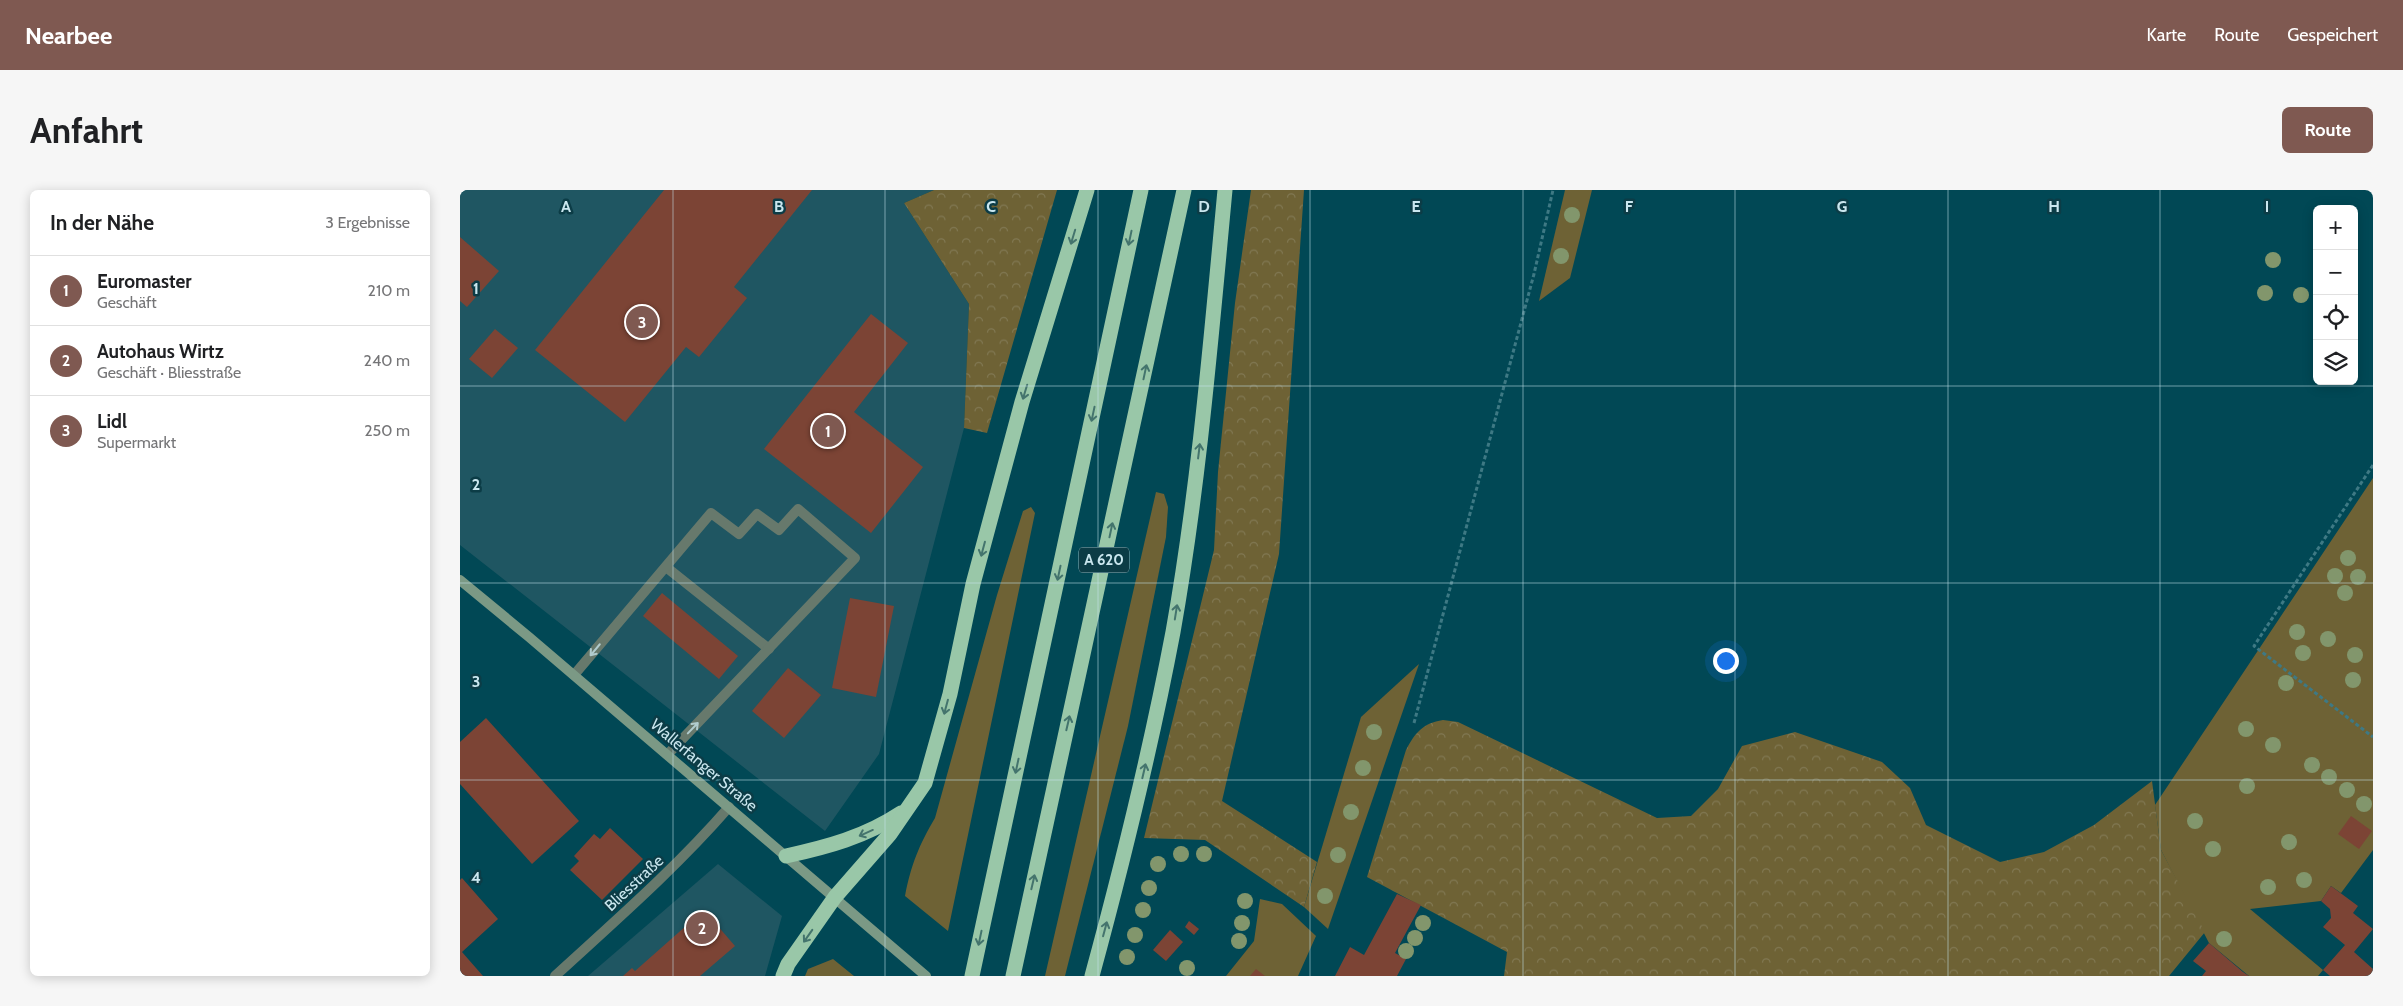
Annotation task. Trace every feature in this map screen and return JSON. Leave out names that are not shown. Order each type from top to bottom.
[{"type":"highway","points":[[783,976],[788,964],[835,897],[890,834],[925,782],[950,694],[973,584],[1022,402],[1087,190]]},
{"type":"highway","name":"A 620","points":[[972,976],[1140,190]]},
{"type":"highway","name":"A 620","points":[[1013,976],[1184,190]]},
{"type":"highway","points":[[1092,976],[1124,858],[1150,747],[1173,630],[1194,494],[1226,190]]},
{"type":"highway","points":[[786,856],[833,846],[866,833],[908,808]]},
{"type":"main road","name":"Wallerfanger Straße","points":[[460,580],[668,754],[926,976]]},
{"type":"street","points":[[574,675],[711,513],[738,534],[758,514],[779,530],[798,509],[855,558],[668,754]]},
{"type":"street","points":[[666,567],[769,649]]},
{"type":"street","name":"Bliesstraße","points":[[555,976],[661,880],[695,846],[729,807]]},
{"type":"path","points":[[1414,723],[1532,284],[1553,190]]},
{"type":"path","points":[[2373,465],[2254,646],[2373,736]]},
{"type":"shaded area","points":[[460,190],[934,190],[904,203],[969,304],[964,428],[879,754],[825,831],[460,545]]},
{"type":"shaded area","points":[[718,864],[782,916],[765,976],[588,976]]},
{"type":"green space","points":[[934,190],[1057,190],[987,433],[964,428],[969,304],[904,203]]},
{"type":"green space","points":[[1251,190],[1304,190],[1279,554],[1222,801],[1317,862],[1304,907],[1205,840],[1144,838],[1214,550],[1218,472],[1235,303]]},
{"type":"green space","points":[[1565,190],[1592,190],[1570,278],[1539,301]]},
{"type":"green space","points":[[2373,478],[2373,850],[2341,893],[2331,886],[2321,901],[2250,909],[2323,970],[2318,976],[2249,976],[2209,943],[2161,850],[2155,805]]},
{"type":"green space","points":[[1156,492],[1164,494],[1168,507],[1166,537],[1128,726],[1065,976],[1045,976]]},
{"type":"green space","points":[[1031,507],[1035,513],[948,931],[905,896],[916,856],[935,818],[997,595],[1023,511]]},
{"type":"green space","points":[[1419,664],[1328,929],[1304,907],[1361,717]]},
{"type":"green space","points":[[1436,721],[1458,722],[1657,818],[1691,816],[1718,789],[1742,746],[1795,732],[1882,762],[1910,788],[1926,825],[2000,862],[2044,852],[2094,825],[2152,781],[2161,850],[2205,932],[2169,976],[1504,976],[1507,952],[1367,877],[1406,750],[1420,730]]},
{"type":"green space","points":[[1260,899],[1282,904],[1316,936],[1298,976],[1226,976],[1254,941]]},
{"type":"green space","points":[[833,959],[854,976],[805,976],[808,969]]},
{"type":"building","points":[[664,190],[812,190],[734,287],[747,298],[699,357],[686,347],[625,422],[535,350]]},
{"type":"building","points":[[460,237],[499,271],[467,307],[460,301]]},
{"type":"building","points":[[871,314],[908,343],[854,412],[923,467],[871,533],[764,449]]},
{"type":"building","points":[[495,329],[518,348],[492,378],[469,359]]},
{"type":"building","points":[[662,593],[738,656],[719,679],[643,616]]},
{"type":"building","points":[[850,598],[894,606],[876,697],[832,688]]},
{"type":"building","points":[[788,668],[821,695],[784,738],[752,711]]},
{"type":"building","points":[[486,718],[579,821],[532,864],[460,784],[460,742]]},
{"type":"building","points":[[2351,816],[2372,831],[2359,849],[2338,834]]},
{"type":"building","points":[[610,828],[643,859],[602,900],[570,870],[579,861],[574,856],[594,834],[600,839]]},
{"type":"building","points":[[462,878],[498,919],[462,952],[483,976],[460,976],[460,880]]},
{"type":"building","points":[[2331,886],[2358,906],[2353,913],[2373,929],[2354,952],[2373,969],[2373,976],[2330,976],[2323,970],[2345,945],[2323,927],[2331,918],[2330,909],[2321,901]]},
{"type":"building","points":[[1397,894],[1421,905],[1395,953],[1406,959],[1397,976],[1335,976],[1350,947],[1364,955]]},
{"type":"building","points":[[704,910],[735,946],[700,976],[623,976],[632,968],[635,971]]},
{"type":"building","points":[[1189,921],[1199,929],[1194,935],[1185,927]]},
{"type":"building","points":[[1170,930],[1183,942],[1166,961],[1153,950]]},
{"type":"building","points":[[2209,943],[2249,976],[2202,976],[2206,971],[2193,961]]},
{"type":"building","points":[[1256,969],[1265,976],[1250,976]]},
{"type":"place","name":"Lidl","points":[[642,322]]},
{"type":"place","name":"Euromaster","points":[[828,431]]},
{"type":"place","name":"Autohaus Wirtz","points":[[702,928]]}]
